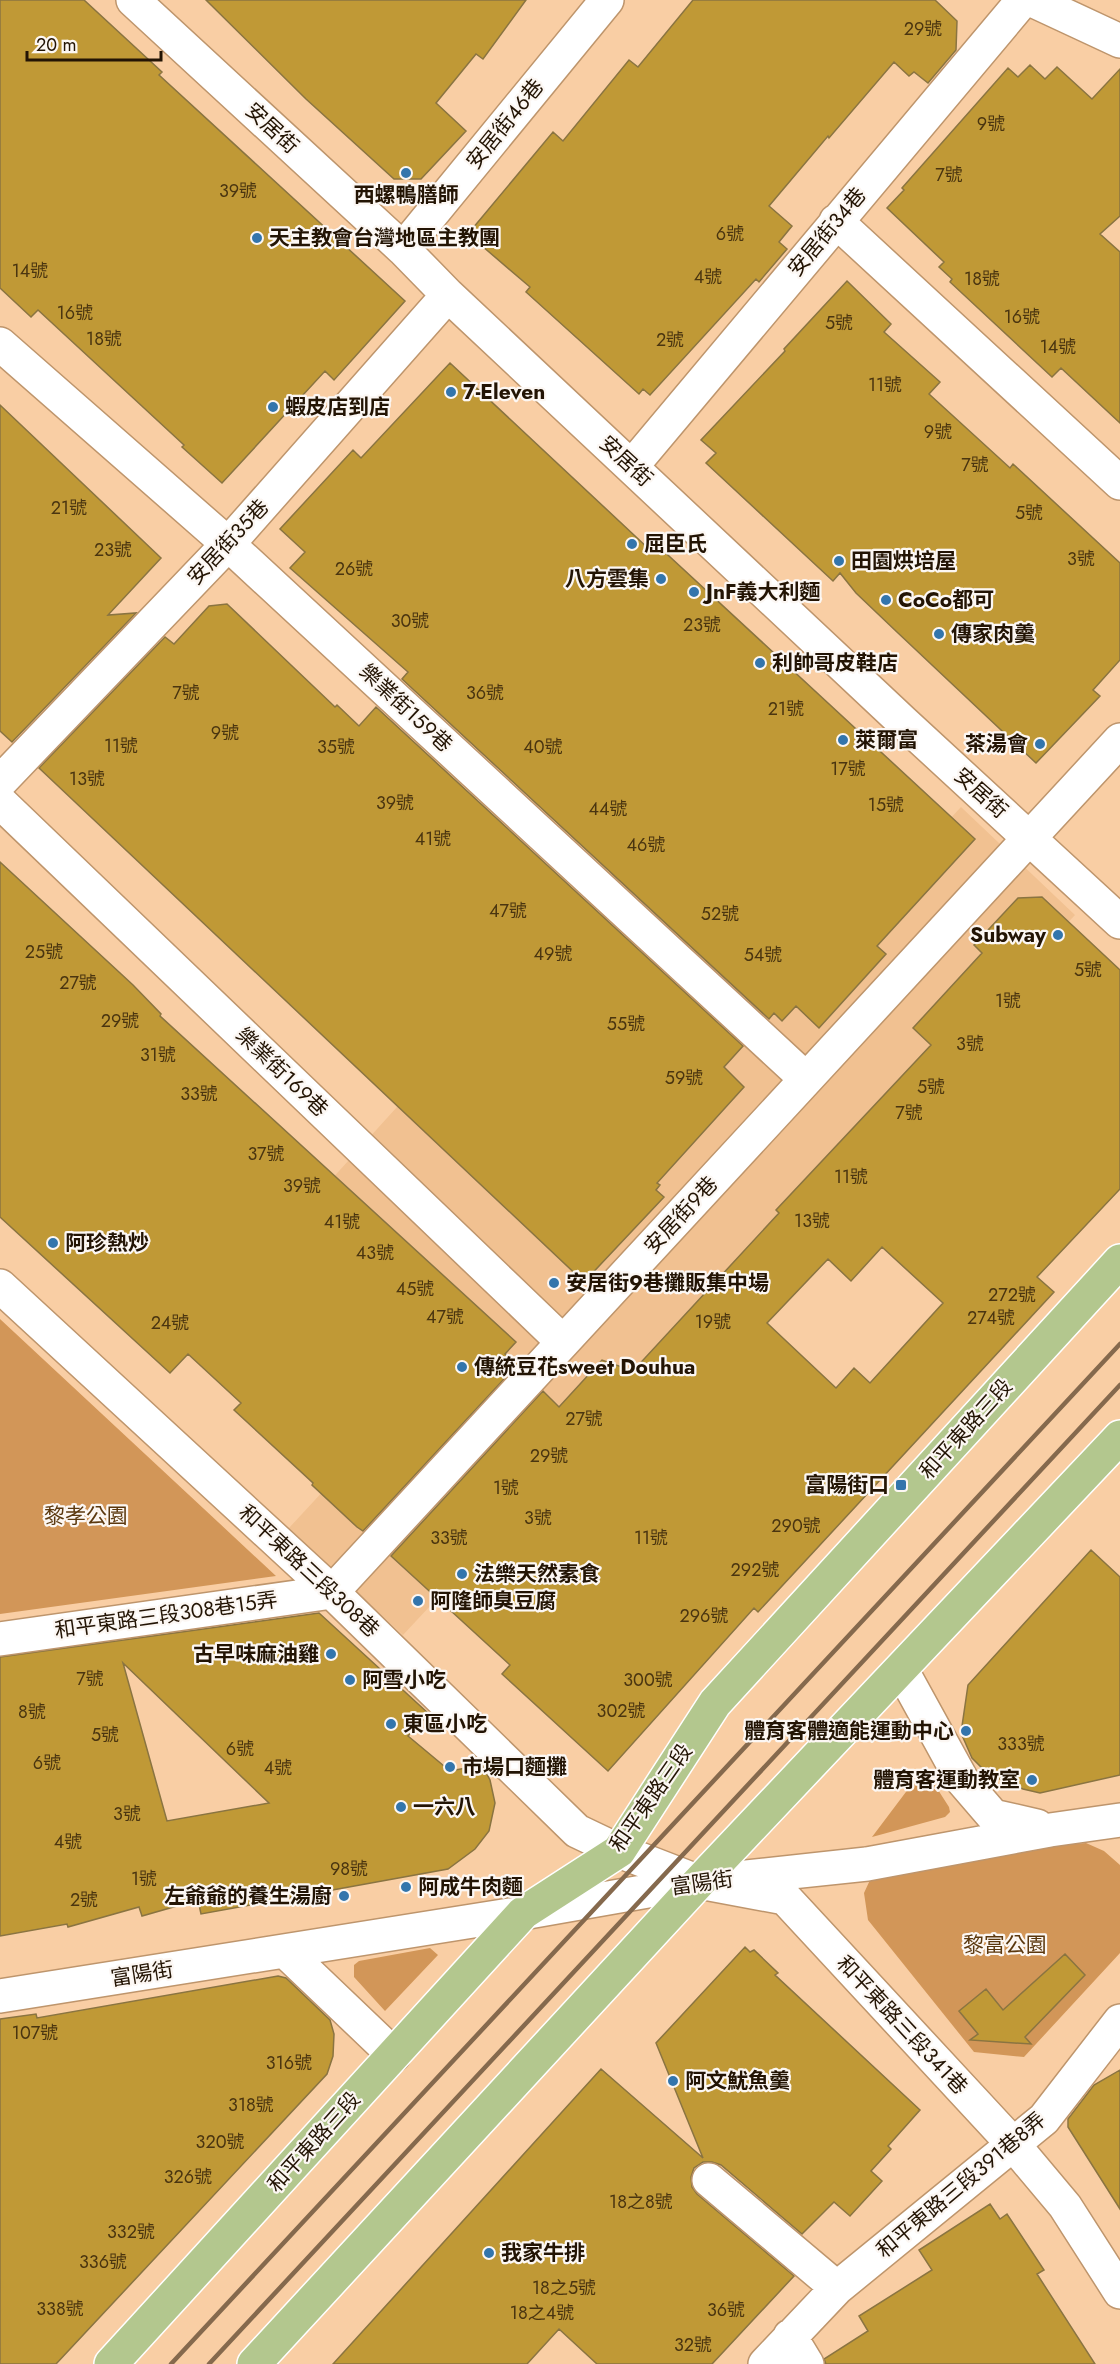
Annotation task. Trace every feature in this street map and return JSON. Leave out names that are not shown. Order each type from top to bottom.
[{"type":"main road","name":"和平東路三段","points":[[111,2364],[523,1913],[619,1851],[715,1703],[1120,1261]]},
{"type":"main road","points":[[254,2364],[699,1882],[1120,1437]]},
{"type":"street","name":"安居街","points":[[134,0],[404,249],[448,295],[1120,922]]},
{"type":"street","name":"安居街46巷","points":[[404,249],[607,0]]},
{"type":"street","name":"安居街34巷","points":[[632,466],[1023,0]]},
{"type":"street","points":[[1032,0],[1120,40]]},
{"type":"street","points":[[836,221],[1120,483]]},
{"type":"street","name":"安居街35巷","points":[[0,782],[228,544],[448,295]]},
{"type":"street","name":"樂業街159巷","points":[[0,344],[228,544],[806,1079]]},
{"type":"street","name":"安居街9巷","points":[[332,1592],[1120,740]]},
{"type":"street","name":"樂業街169巷","points":[[0,802],[563,1342]]},
{"type":"street","name":"和平東路三段308巷","points":[[0,1286],[332,1592],[577,1831],[619,1851]]},
{"type":"street","name":"和平東路三段308巷15弄","points":[[0,1639],[332,1592]]},
{"type":"street","points":[[901,1668],[962,1780],[993,1816],[1050,1830]]},
{"type":"street","name":"富陽街","points":[[0,1996],[523,1913],[699,1882],[867,1864],[1050,1830],[1120,1820]]},
{"type":"street","name":"和平東路三段341巷","points":[[619,1851],[699,1882],[785,1898],[1013,2144],[1065,2206],[1120,2292]]},
{"type":"street","points":[[285,1951],[394,2055]]},
{"type":"street","name":"和平東路三段391巷8弄","points":[[765,2364],[837,2288],[1044,2119],[1120,2021]]},
{"type":"street","points":[[709,2180],[837,2288]]},
{"type":"street","points":[[790,2336],[807,2364]]},
{"type":"shaded area","name":"安居街9巷攤販集中場","points":[[961,807],[1075,915],[403,1635],[289,1528],[452,1352],[301,1213],[665,811],[822,956]]},
{"type":"green space","name":"黎孝公園","points":[[0,1319],[276,1576],[0,1614]]},
{"type":"green space","points":[[924,1768],[950,1812],[945,1817],[872,1837]]},
{"type":"green space","name":"黎富公園","points":[[1086,1843],[1104,1851],[1120,1865],[1120,1953],[1024,2057],[974,2052],[868,1920],[864,1893],[870,1880],[1062,1845]]},
{"type":"green space","points":[[430,1948],[438,1955],[385,2011],[354,1977],[354,1965],[359,1961]]},
{"type":"building","points":[[0,0],[84,0],[162,72],[159,75],[405,301],[334,380],[325,371],[222,483],[38,310],[31,317],[0,288]]},
{"type":"building","points":[[206,0],[526,0],[483,59],[476,54],[436,103],[466,131],[421,179],[394,179],[306,99]]},
{"type":"building","points":[[693,0],[935,0],[957,21],[956,50],[928,83],[914,72],[909,76],[894,62],[769,206],[792,226],[779,242],[787,249],[759,282],[756,279],[650,395],[643,389],[639,394],[526,292],[530,287],[468,234],[553,132],[563,141],[629,60],[638,67]]},
{"type":"building","points":[[1030,65],[1045,79],[1057,67],[1092,99],[1120,69],[1120,216],[1100,234],[1120,252],[1120,423],[1061,368],[1052,377],[950,282],[952,279],[939,267],[944,262],[887,208],[1008,68],[1018,77]]},
{"type":"building","points":[[847,281],[891,324],[884,332],[940,382],[929,394],[1010,468],[1013,464],[1120,563],[1120,660],[1093,690],[1100,696],[1036,763],[856,593],[840,573],[833,581],[706,463],[716,453],[701,440]]},
{"type":"building","points":[[450,363],[650,550],[656,544],[975,839],[877,946],[886,954],[819,1028],[796,1006],[782,1021],[774,1013],[769,1019],[402,679],[408,672],[290,568],[305,552],[280,529],[353,450],[361,458]]},
{"type":"building","points":[[0,405],[161,558],[108,615],[136,613],[12,742],[0,731]]},
{"type":"building","points":[[227,604],[335,707],[337,705],[359,726],[376,707],[743,1046],[724,1067],[744,1087],[657,1183],[660,1185],[656,1190],[664,1197],[584,1282],[39,768],[165,637],[174,644],[209,606]]},
{"type":"building","points":[[0,862],[133,985],[161,1014],[160,1016],[516,1342],[505,1354],[517,1365],[363,1531],[234,1410],[241,1403],[188,1354],[170,1373],[0,1217]]},
{"type":"building","points":[[1042,897],[1120,970],[1120,1189],[1037,1277],[1054,1292],[758,1612],[754,1608],[608,1771],[502,1674],[510,1665],[391,1556],[543,1391],[559,1407],[602,1360],[633,1371],[779,1213],[776,1210],[931,1045],[913,1028],[982,953],[974,945],[1018,898]],"holes":[[[882,1247],[943,1303],[870,1383],[854,1368],[836,1388],[767,1323],[828,1259],[851,1281]]]},
{"type":"building","points":[[1091,1550],[1120,1577],[1120,1775],[1040,1793],[1023,1789],[988,1774],[972,1758],[961,1733],[968,1685]]},
{"type":"building","points":[[319,1613],[429,1714],[408,1736],[450,1771],[482,1765],[490,1780],[495,1803],[489,1831],[475,1849],[448,1869],[201,1914],[198,1900],[142,1916],[139,1907],[68,1927],[67,1924],[0,1936],[0,1657]],"holes":[[[123,1663],[269,1803],[167,1821]]]},
{"type":"building","points":[[745,1947],[750,1952],[754,1950],[778,1973],[775,1975],[920,2110],[888,2146],[891,2149],[871,2171],[882,2181],[850,2216],[834,2202],[802,2234],[721,2165],[703,2162],[694,2168],[691,2177],[692,2187],[697,2194],[794,2276],[712,2364],[597,2364],[559,2329],[527,2364],[333,2364],[601,2069],[703,2158],[656,2043]]},
{"type":"building","points":[[1065,1954],[1085,1975],[1025,2037],[1031,2044],[970,2040],[978,2034],[959,2011],[986,1989],[1003,2010]]},
{"type":"building","points":[[278,1976],[286,1978],[330,2020],[334,2034],[333,2056],[327,2074],[56,2364],[0,2364],[0,2019],[36,2014],[37,2018]]},
{"type":"building","points":[[1120,2070],[1120,2209],[1068,2127],[1068,2119],[1094,2085]]},
{"type":"building","points":[[990,2204],[1000,2219],[1007,2214],[1044,2270],[1037,2274],[1095,2364],[826,2364],[824,2359],[868,2331],[859,2316],[932,2270],[919,2250]]},
{"type":"railway","points":[[171,2364],[1120,1344]]},
{"type":"railway","points":[[209,2364],[1120,1385]]},
{"type":"place","name":"西螺鴨膳師","points":[[406,173]]},
{"type":"place","name":"天主教會台灣地區主教團","points":[[257,238]]},
{"type":"place","name":"7-Eleven","points":[[451,392]]},
{"type":"place","name":"蝦皮店到店","points":[[273,407]]},
{"type":"place","name":"屈臣氏","points":[[632,544]]},
{"type":"place","name":"田園烘培屋","points":[[839,561]]},
{"type":"place","name":"八方雲集","points":[[661,579]]},
{"type":"place","name":"JnF義大利麵","points":[[694,592]]},
{"type":"place","name":"CoCo都可","points":[[886,600]]},
{"type":"place","name":"傳家肉羹","points":[[939,634]]},
{"type":"place","name":"利帥哥皮鞋店","points":[[760,663]]},
{"type":"place","name":"萊爾富","points":[[843,740]]},
{"type":"place","name":"茶湯會","points":[[1040,744]]},
{"type":"place","name":"Subway","points":[[1058,935]]},
{"type":"place","name":"阿珍熱炒","points":[[53,1243]]},
{"type":"place","name":"安居街9巷攤販集中場","points":[[554,1283]]},
{"type":"place","name":"傳統豆花sweet Douhua","points":[[462,1367]]},
{"type":"place","name":"富陽街口","points":[[901,1485]]},
{"type":"place","name":"法樂天然素食","points":[[462,1574]]},
{"type":"place","name":"阿隆師臭豆腐","points":[[418,1601]]},
{"type":"place","name":"古早味麻油雞","points":[[331,1654]]},
{"type":"place","name":"阿雪小吃","points":[[350,1680]]},
{"type":"place","name":"東區小吃","points":[[391,1724]]},
{"type":"place","name":"體育客體適能運動中心","points":[[966,1731]]},
{"type":"place","name":"市場口麵攤","points":[[450,1767]]},
{"type":"place","name":"體育客運動教室","points":[[1032,1780]]},
{"type":"place","name":"一六八","points":[[401,1807]]},
{"type":"place","name":"阿成牛肉麵","points":[[406,1887]]},
{"type":"place","name":"左爺爺的養生湯廚","points":[[344,1896]]},
{"type":"place","name":"阿文魷魚羹","points":[[673,2081]]},
{"type":"place","name":"我家牛排","points":[[489,2253]]}]
